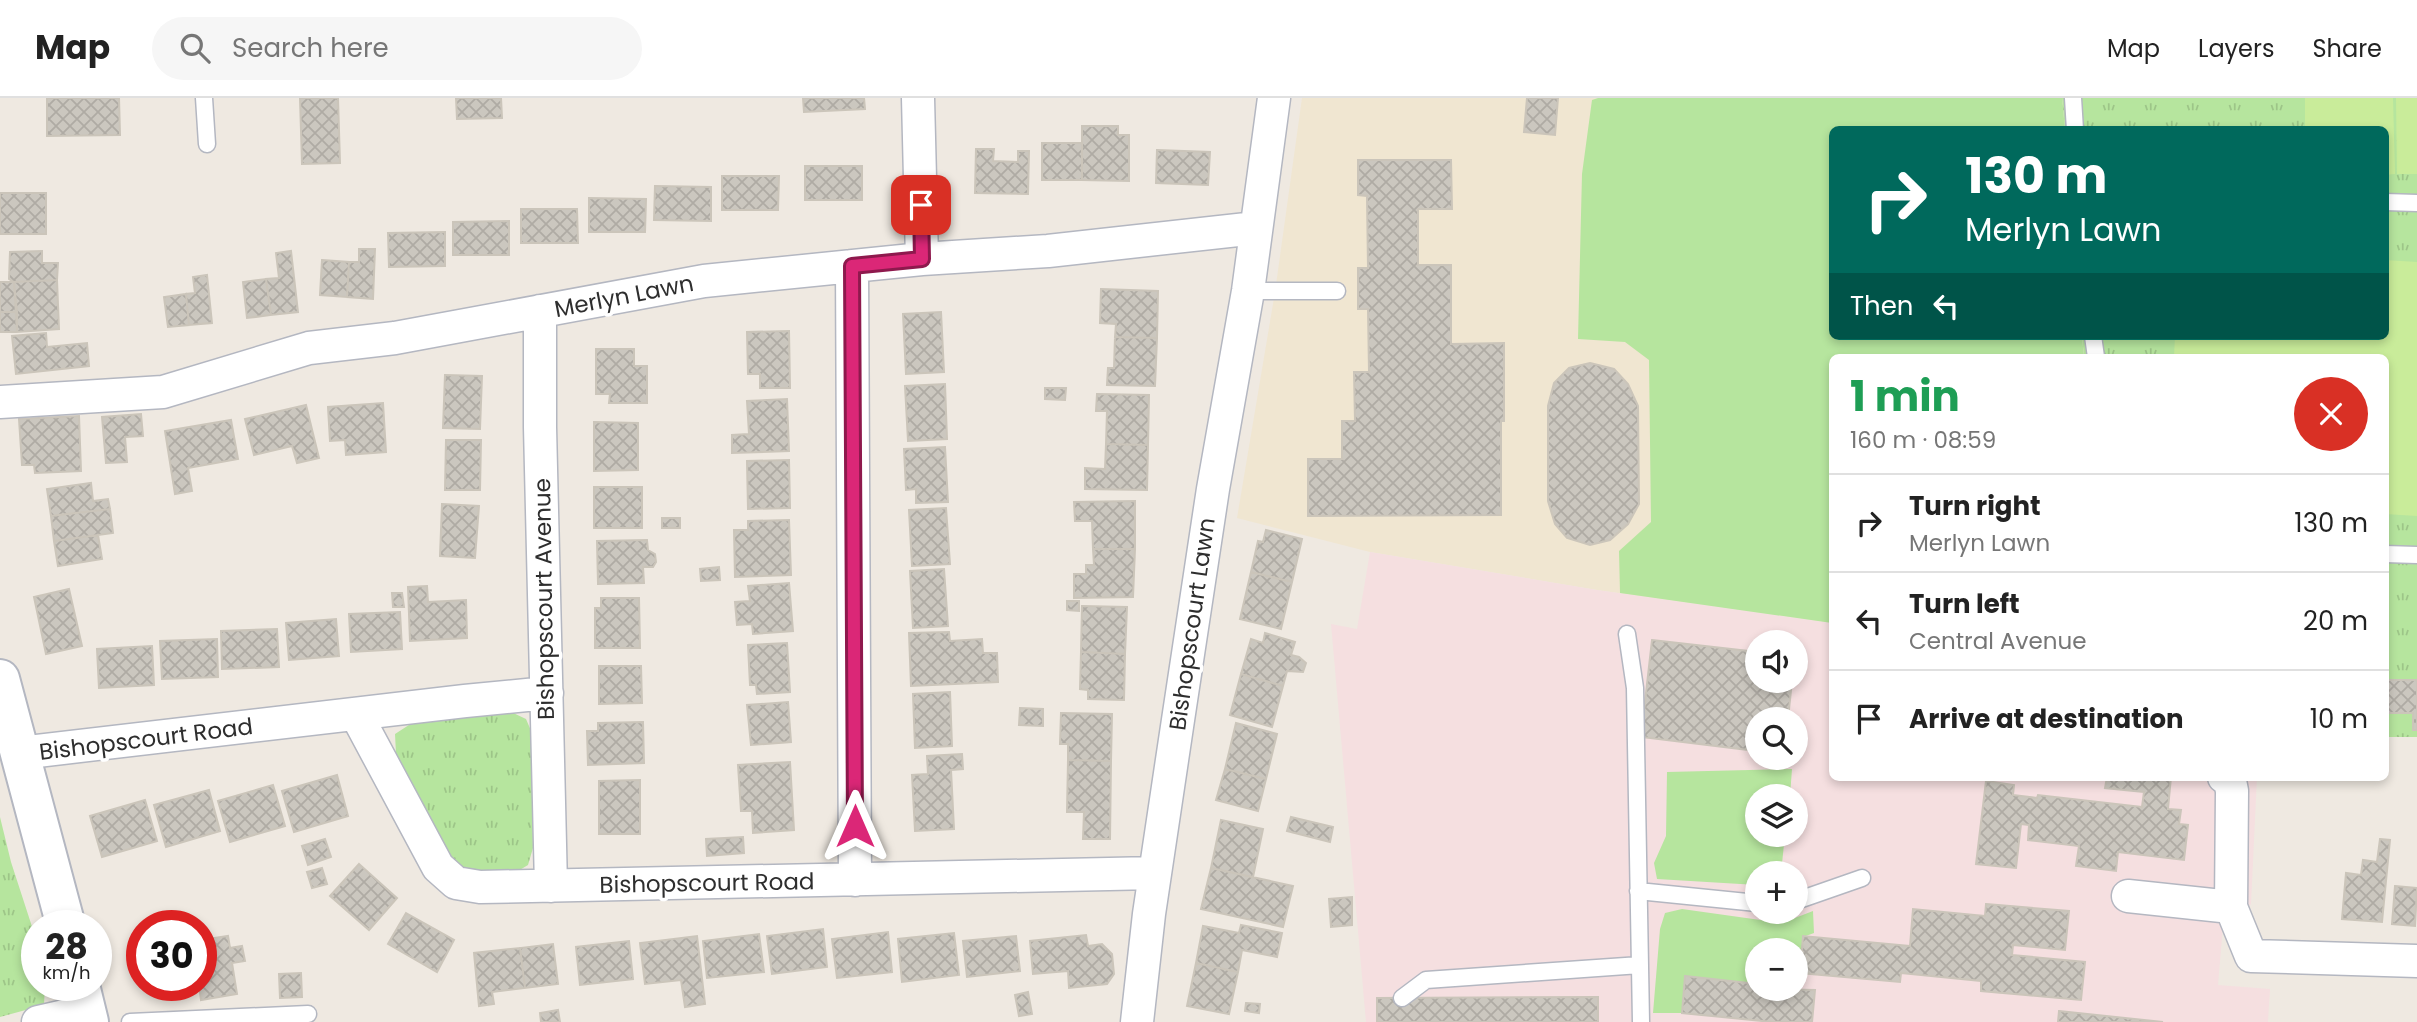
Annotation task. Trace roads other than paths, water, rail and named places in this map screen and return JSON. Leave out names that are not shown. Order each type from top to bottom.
[{"type":"main road","points":[[0,679],[62,910]]},
{"type":"street","points":[[918,98],[922,259]]},
{"type":"street","name":"Bishopscourt Lawn","points":[[1137,1022],[1208,516],[1248,291],[1274,98]]},
{"type":"street","name":"Merlyn Lawn","points":[[0,402],[163,392],[309,348],[396,338],[716,279],[922,259],[1048,251],[1256,228]]},
{"type":"street","points":[[852,266],[855,880]]},
{"type":"street","name":"Bishopscourt Avenue","points":[[540,312],[540,427],[551,886]]},
{"type":"street","name":"Bishopscourt Road","points":[[20,753],[547,693]]},
{"type":"street","name":"Bishopscourt Road","points":[[356,714],[438,867],[456,883],[480,887],[551,886],[1156,873]]},
{"type":"street","points":[[2229,781],[2232,791],[2231,907],[2251,956],[2417,961]]},
{"type":"street","points":[[2127,896],[2231,907]]},
{"type":"street","points":[[38,1022],[85,1006]]},
{"type":"lane","points":[[204,98],[206,144]]},
{"type":"lane","points":[[2073,98],[2075,126]]},
{"type":"lane","points":[[2389,202],[2417,203]]},
{"type":"lane","points":[[1248,291],[1337,291]]},
{"type":"lane","points":[[2389,554],[2417,555]]},
{"type":"lane","points":[[1628,634],[1635,688],[1641,1022]]},
{"type":"lane","points":[[1808,897],[1861,878]]},
{"type":"lane","points":[[1638,891],[1745,902]]},
{"type":"lane","points":[[1402,998],[1426,980],[1640,965]]},
{"type":"lane","points":[[130,1022],[308,1014]]}]
